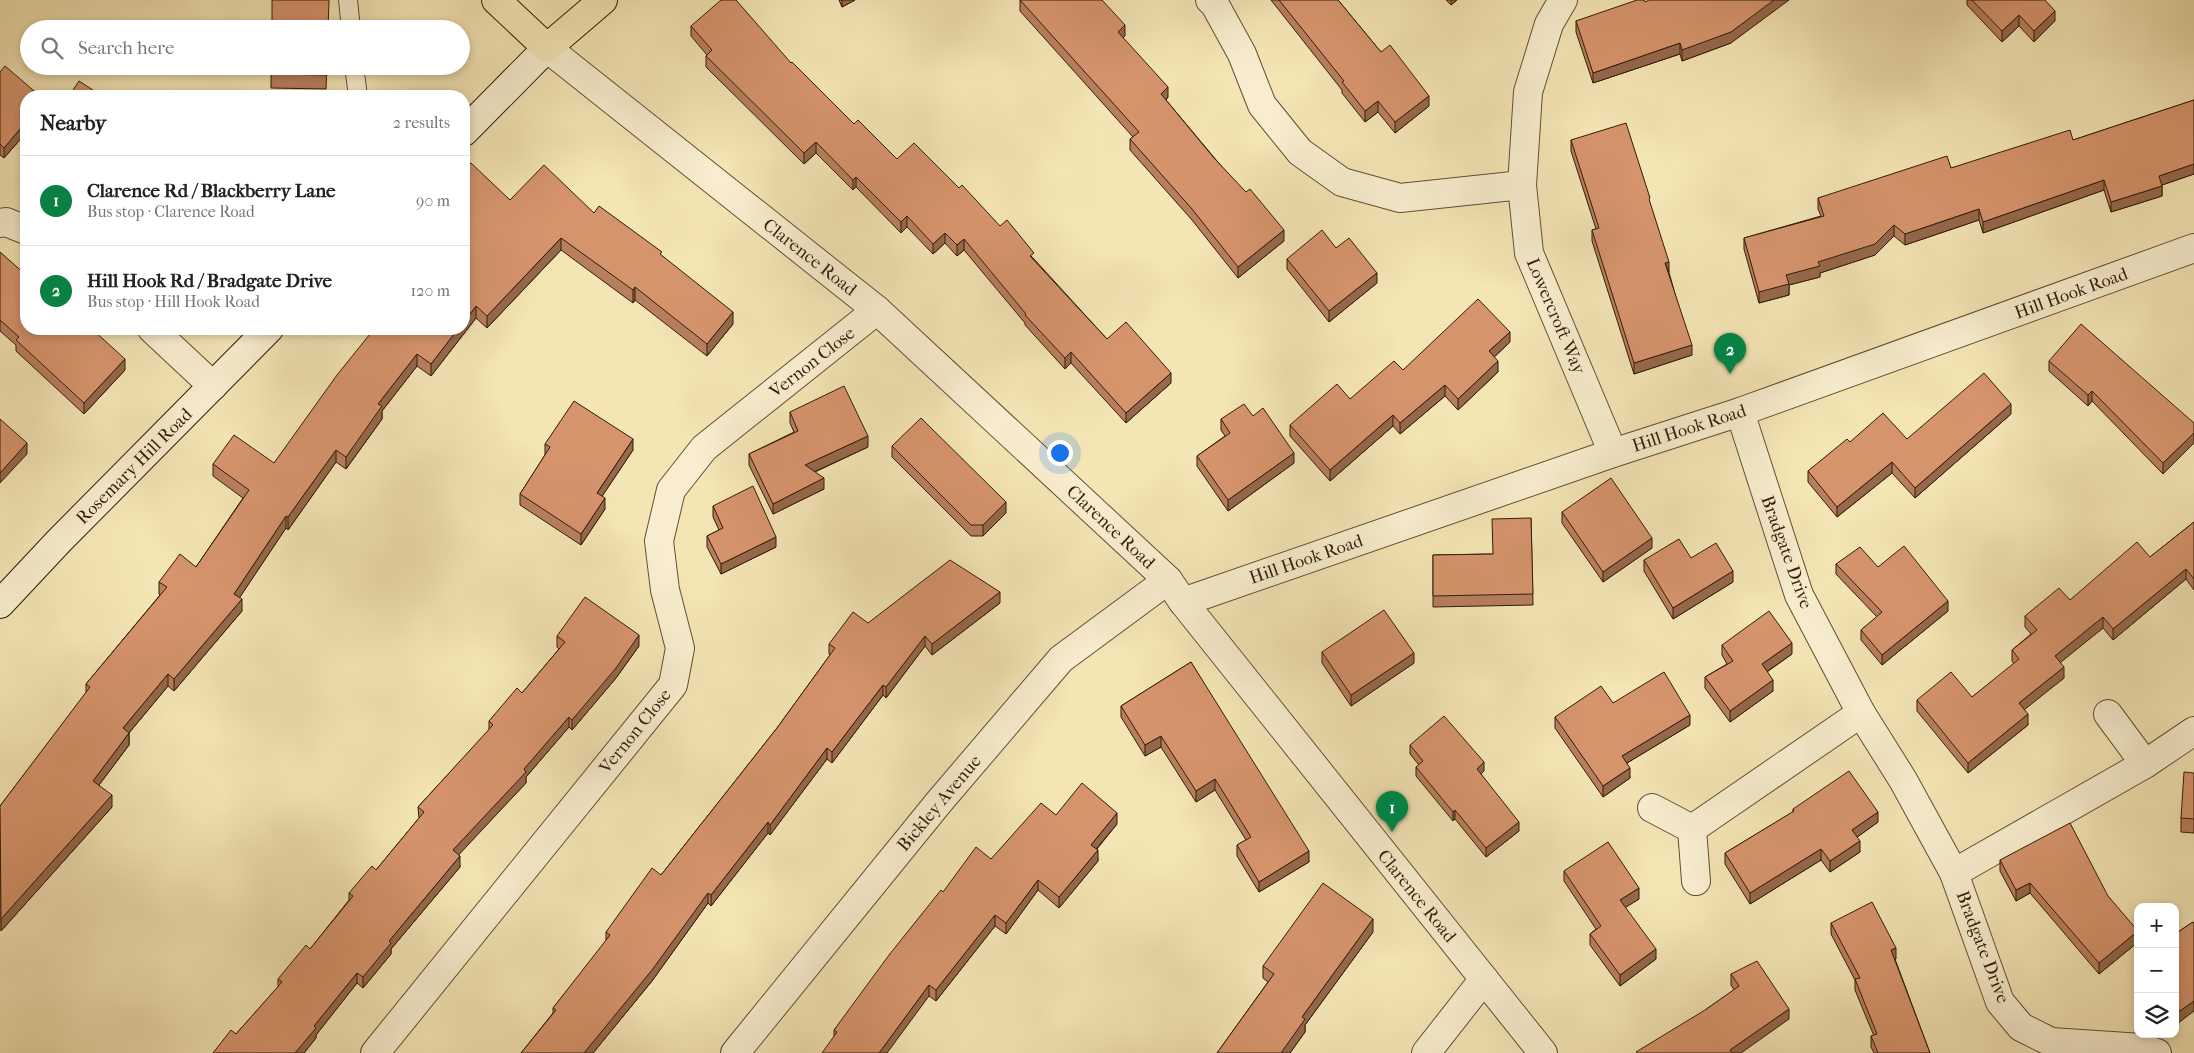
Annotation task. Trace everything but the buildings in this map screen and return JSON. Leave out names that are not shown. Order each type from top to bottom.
[{"type":"main road","points":[[496,0],[547,48],[603,0]]},
{"type":"street","points":[[1210,0],[1214,3],[1242,54],[1262,106],[1300,152],[1342,182],[1400,198],[1522,185]]},
{"type":"street","name":"Lowercroft Way","points":[[1563,0],[1549,24],[1528,92],[1522,185],[1529,253],[1613,453]]},
{"type":"street","points":[[470,126],[547,48]]},
{"type":"street","name":"Clarence Road","points":[[547,48],[877,310],[1175,591],[1543,1053]]},
{"type":"street","points":[[0,223],[6,222],[20,228]]},
{"type":"street","name":"Hill Hook Road","points":[[1175,591],[1740,412],[2194,248]]},
{"type":"street","name":"Vernon Close","points":[[375,1053],[673,685],[680,648],[666,590],[660,541],[671,490],[704,448],[877,310]]},
{"type":"street","points":[[158,335],[213,386]]},
{"type":"street","name":"Rosemary Hill Road","points":[[0,604],[264,335]]},
{"type":"street","name":"Bradgate Drive","points":[[1740,412],[1799,595],[1861,713],[1903,780],[1954,873],[2000,1002],[2021,1028],[2051,1042],[2142,1048],[2157,1053]]},
{"type":"street","name":"Bickley Avenue","points":[[735,1053],[939,802],[1061,659],[1175,591]]},
{"type":"street","points":[[1692,829],[1861,713]]},
{"type":"street","points":[[2108,714],[2146,764]]},
{"type":"street","name":"Bradgate Drive","points":[[1954,873],[2146,764],[2194,731]]},
{"type":"street","points":[[1652,808],[1692,829]]},
{"type":"street","points":[[1692,829],[1696,881]]},
{"type":"street","points":[[1426,1053],[1484,979]]},
{"type":"lane","points":[[348,0],[350,20]]},
{"type":"lane","points":[[355,75],[357,90]]},
{"type":"place","name":"Hill Hook Rd / Bradgate Drive","points":[[1730,374]]},
{"type":"place","name":"Clarence Rd / Blackberry Lane","points":[[1392,832]]}]
